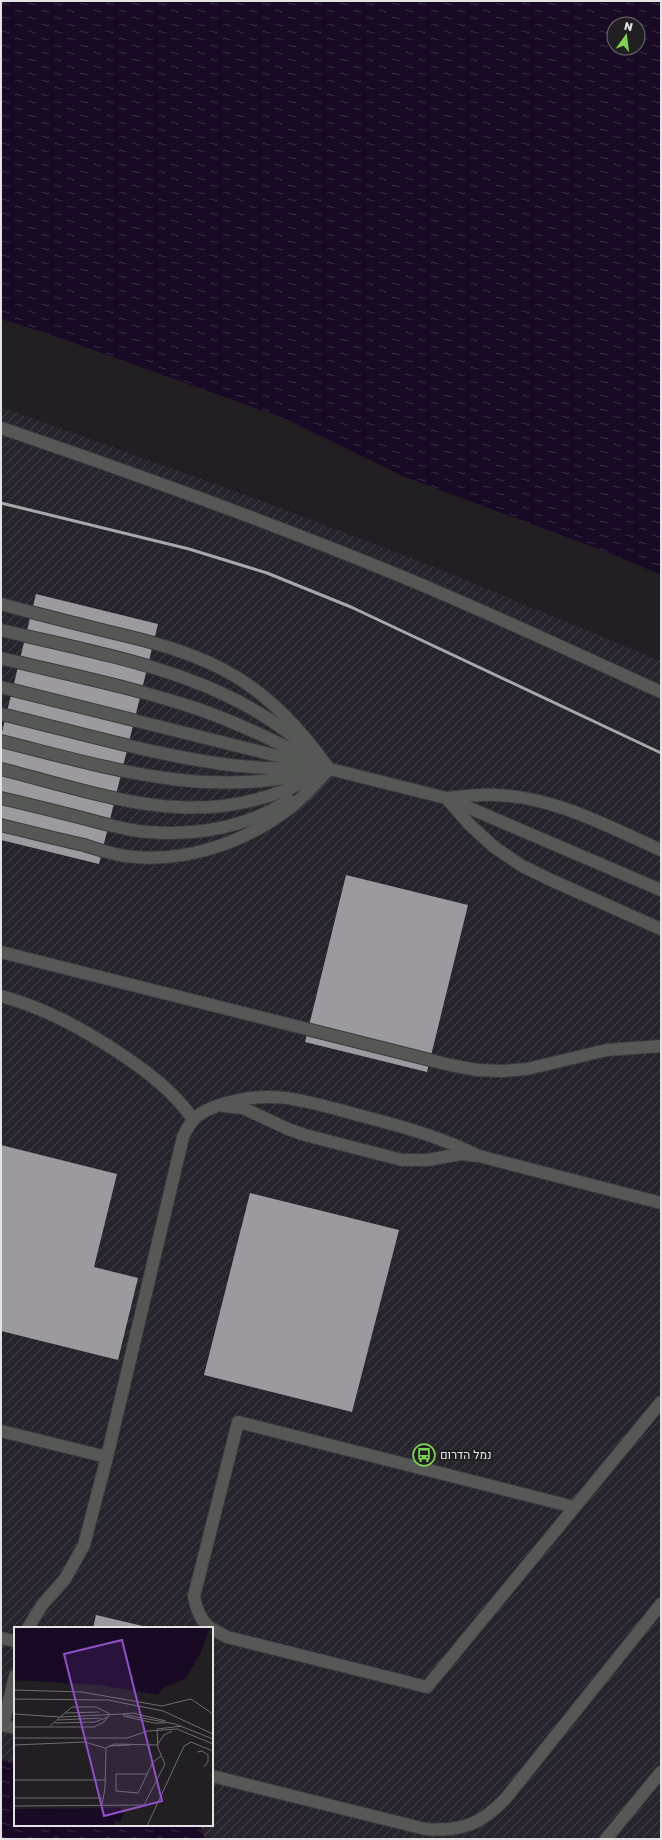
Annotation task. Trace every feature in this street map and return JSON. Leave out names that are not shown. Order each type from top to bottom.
[{"type":"lane","points":[[1,428],[95,460],[325,546],[530,632],[661,692]]},
{"type":"lane","points":[[1,604],[163,645],[195,656],[225,670],[254,689],[275,706],[304,736],[329,769]]},
{"type":"lane","points":[[1,630],[188,678],[247,706],[276,724],[304,745],[329,769]]},
{"type":"lane","points":[[1,658],[151,695],[195,708],[238,724],[284,745],[329,769]]},
{"type":"lane","points":[[1,687],[446,798],[661,890]]},
{"type":"lane","points":[[1,714],[185,758],[232,765],[280,769],[329,769]]},
{"type":"lane","points":[[1,741],[132,773],[198,783],[231,784],[264,782],[297,777],[329,769]]},
{"type":"lane","points":[[1,769],[152,806],[201,808],[235,805],[268,797],[300,786],[329,769]]},
{"type":"lane","points":[[1,798],[118,827],[148,832],[178,833],[208,831],[238,824],[287,802],[309,787],[329,769]]},
{"type":"lane","points":[[1,825],[125,856],[176,856],[220,846],[269,823],[291,807],[311,789],[329,769]]},
{"type":"lane","points":[[446,798],[471,795],[497,795],[522,798],[552,805],[661,850]]},
{"type":"lane","points":[[446,798],[469,824],[489,842],[522,866],[552,881],[661,929]]},
{"type":"lane","points":[[1,952],[450,1065],[477,1070],[503,1071],[527,1068],[607,1050],[661,1046]]},
{"type":"lane","points":[[1,996],[38,1008],[93,1036],[162,1083],[184,1106],[193,1119]]},
{"type":"lane","points":[[29,1627],[42,1605],[65,1580],[84,1545],[108,1457],[183,1137],[193,1119],[206,1109],[234,1100],[255,1096],[294,1098],[432,1135],[478,1156]]},
{"type":"lane","points":[[214,1107],[229,1106],[243,1108],[288,1129],[305,1135],[402,1160],[428,1160],[460,1154],[478,1156],[661,1203]]},
{"type":"lane","points":[[213,1630],[227,1636],[427,1687],[661,1402]]},
{"type":"lane","points":[[209,1627],[200,1617],[196,1607],[195,1590],[238,1422],[574,1507]]},
{"type":"lane","points":[[1,1431],[108,1457]]},
{"type":"lane","points":[[213,1776],[425,1829],[448,1830],[470,1825],[496,1809],[506,1798],[661,1604]]},
{"type":"lane","points":[[1,1638],[14,1641]]},
{"type":"lane","points":[[14,1680],[2,1725],[14,1728]]},
{"type":"lane","points":[[606,1839],[661,1772]]},
{"type":"shaded area","name":"נמל הדרום","points":[[1,407],[259,500],[419,561],[661,661],[661,1839],[205,1839],[200,1826],[213,1826],[213,1627],[14,1627],[14,1764],[1,1760]]},
{"type":"water","points":[[1,1],[661,1],[661,575],[609,553],[402,476],[288,420],[46,333],[1,319]]},
{"type":"water","points":[[1,1760],[14,1764],[14,1826],[200,1826],[205,1839],[1,1839]]},
{"type":"pier","points":[[1,319],[46,333],[288,420],[402,476],[609,553],[661,575],[661,577],[609,555],[401,478],[288,422],[45,335],[1,321]]},
{"type":"building","points":[[36,594],[158,624],[99,864],[1,840],[1,736]]},
{"type":"building","points":[[346,875],[468,905],[427,1072],[305,1042]]},
{"type":"building","points":[[1,1145],[117,1174],[94,1267],[138,1278],[118,1360],[1,1331]]},
{"type":"building","points":[[250,1193],[399,1230],[352,1412],[204,1375]]},
{"type":"building","points":[[96,1615],[147,1627],[93,1627]]},
{"type":"railway","points":[[1,503],[189,549],[267,573],[351,607],[661,753]]},
{"type":"place","name":"נמל הדרום","points":[[424,1455]]}]
